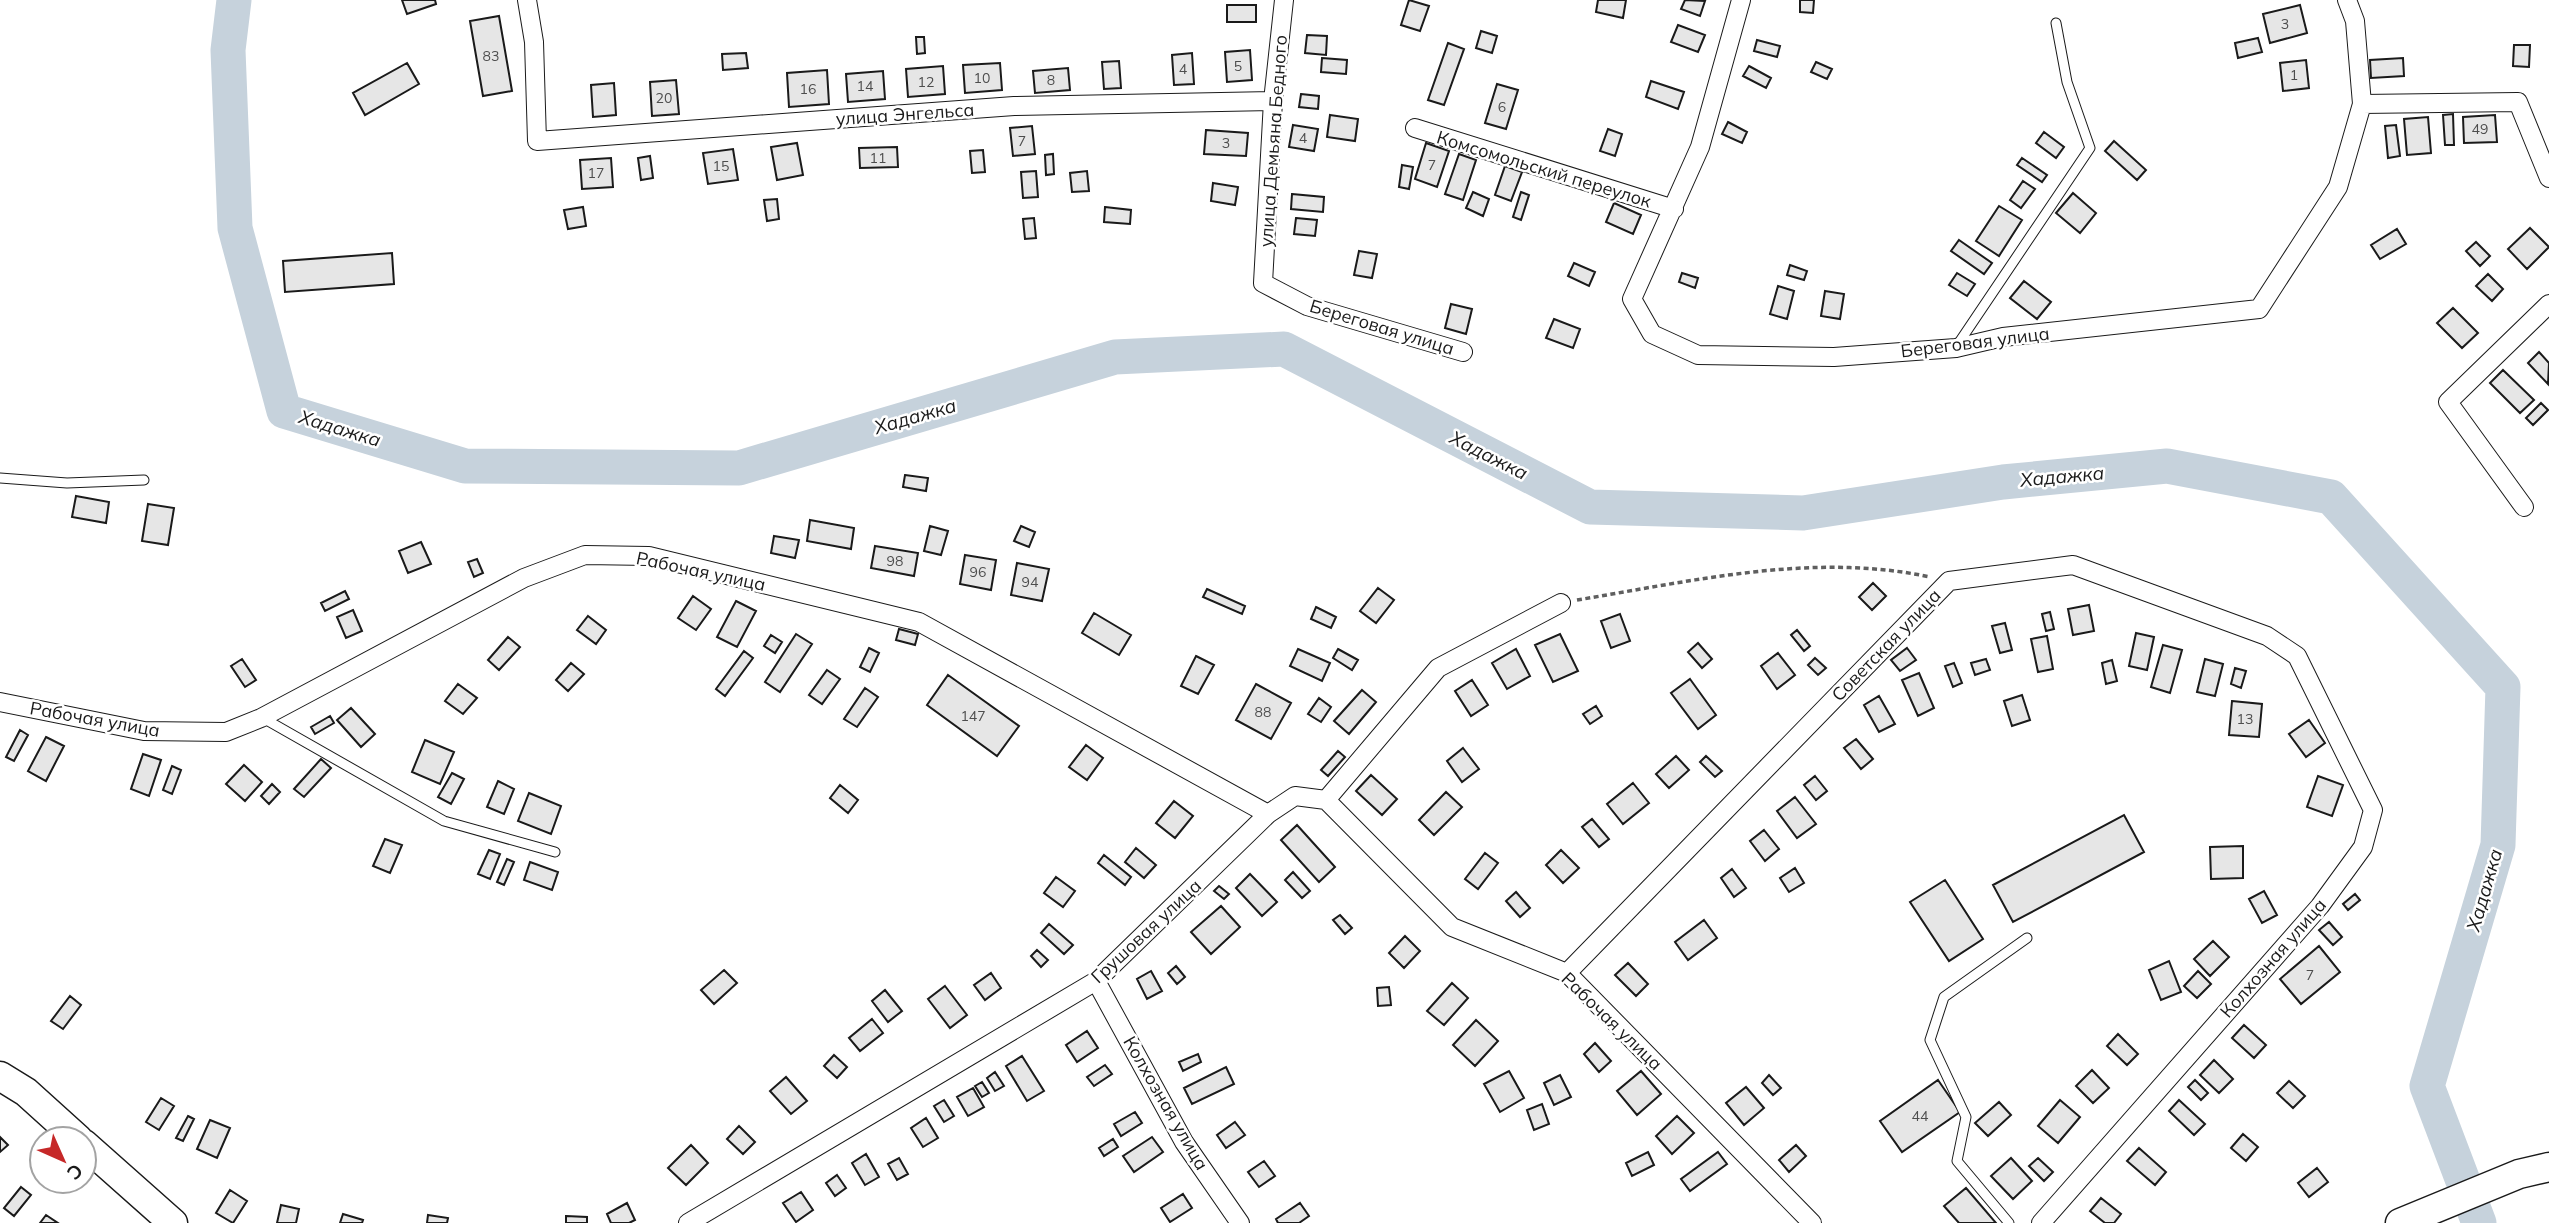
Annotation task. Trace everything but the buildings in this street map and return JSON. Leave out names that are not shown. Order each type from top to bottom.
[{"type":"main road","points":[[0,1076],[26,1092],[63,1125]]},
{"type":"main road","points":[[98,1156],[173,1223]]},
{"type":"main road","points":[[2403,1221],[2519,1174],[2549,1167]]},
{"type":"street","name":"улица Энгельса","points":[[527,0],[534,42],[537,141],[1014,106],[1273,101]]},
{"type":"street","name":"улица Демьяна Бедного","points":[[1263,283],[1273,101],[1283,0]]},
{"type":"street","points":[[1674,209],[1700,147],[1741,0]]},
{"type":"street","points":[[2347,0],[2355,21],[2362,104],[2518,102],[2549,178]]},
{"type":"street","name":"Береговая улица","points":[[1674,209],[1632,299],[1652,334],[1698,355],[1834,357],[1956,348],[2003,337],[2259,309],[2338,187],[2362,104]]},
{"type":"street","name":"Комсомольский переулок","points":[[1415,128],[1674,209]]},
{"type":"street","name":"Береговая улица","points":[[1263,283],[1307,306],[1463,352]]},
{"type":"street","points":[[2524,507],[2448,402],[2549,304]]},
{"type":"street","name":"Рабочая улица","points":[[0,702],[144,731],[226,732],[261,718],[524,578],[585,555],[649,556],[919,622],[1268,814]]},
{"type":"street","name":"Советская улица","points":[[1567,973],[1949,581],[2073,565],[2267,636],[2297,656]]},
{"type":"street","points":[[1326,800],[1438,668],[1561,603]]},
{"type":"street","name":"Колхозная улица","points":[[2041,1223],[2320,906],[2363,846],[2373,810],[2297,656]]},
{"type":"street","name":"Грушовая улица","points":[[688,1223],[1096,981],[1268,814],[1295,796],[1326,800]]},
{"type":"street","name":"Рабочая улица","points":[[1326,800],[1452,927],[1567,973],[1812,1223]]},
{"type":"street","name":"Колхозная улица","points":[[1096,981],[1184,1142],[1240,1223]]},
{"type":"lane","points":[[1956,348],[2090,148],[2067,82],[2056,23]]},
{"type":"lane","points":[[0,478],[67,483],[144,480]]},
{"type":"lane","points":[[261,718],[444,821],[555,852]]},
{"type":"lane","points":[[2009,1223],[1957,1161],[1966,1117],[1930,1040],[1944,997],[2027,938]]},
{"type":"path","points":[[1561,603],[1686,582],[1825,565],[1889,568],[1949,581]]},
{"type":"waterway","name":"Хадажка","points":[[234,0],[228,50],[235,228],[284,411],[465,466],[739,468],[1115,357],[1284,349],[1590,507],[1803,513],[2003,482],[2167,466],[2331,497],[2503,687],[2498,845],[2427,1086],[2479,1223]]}]
